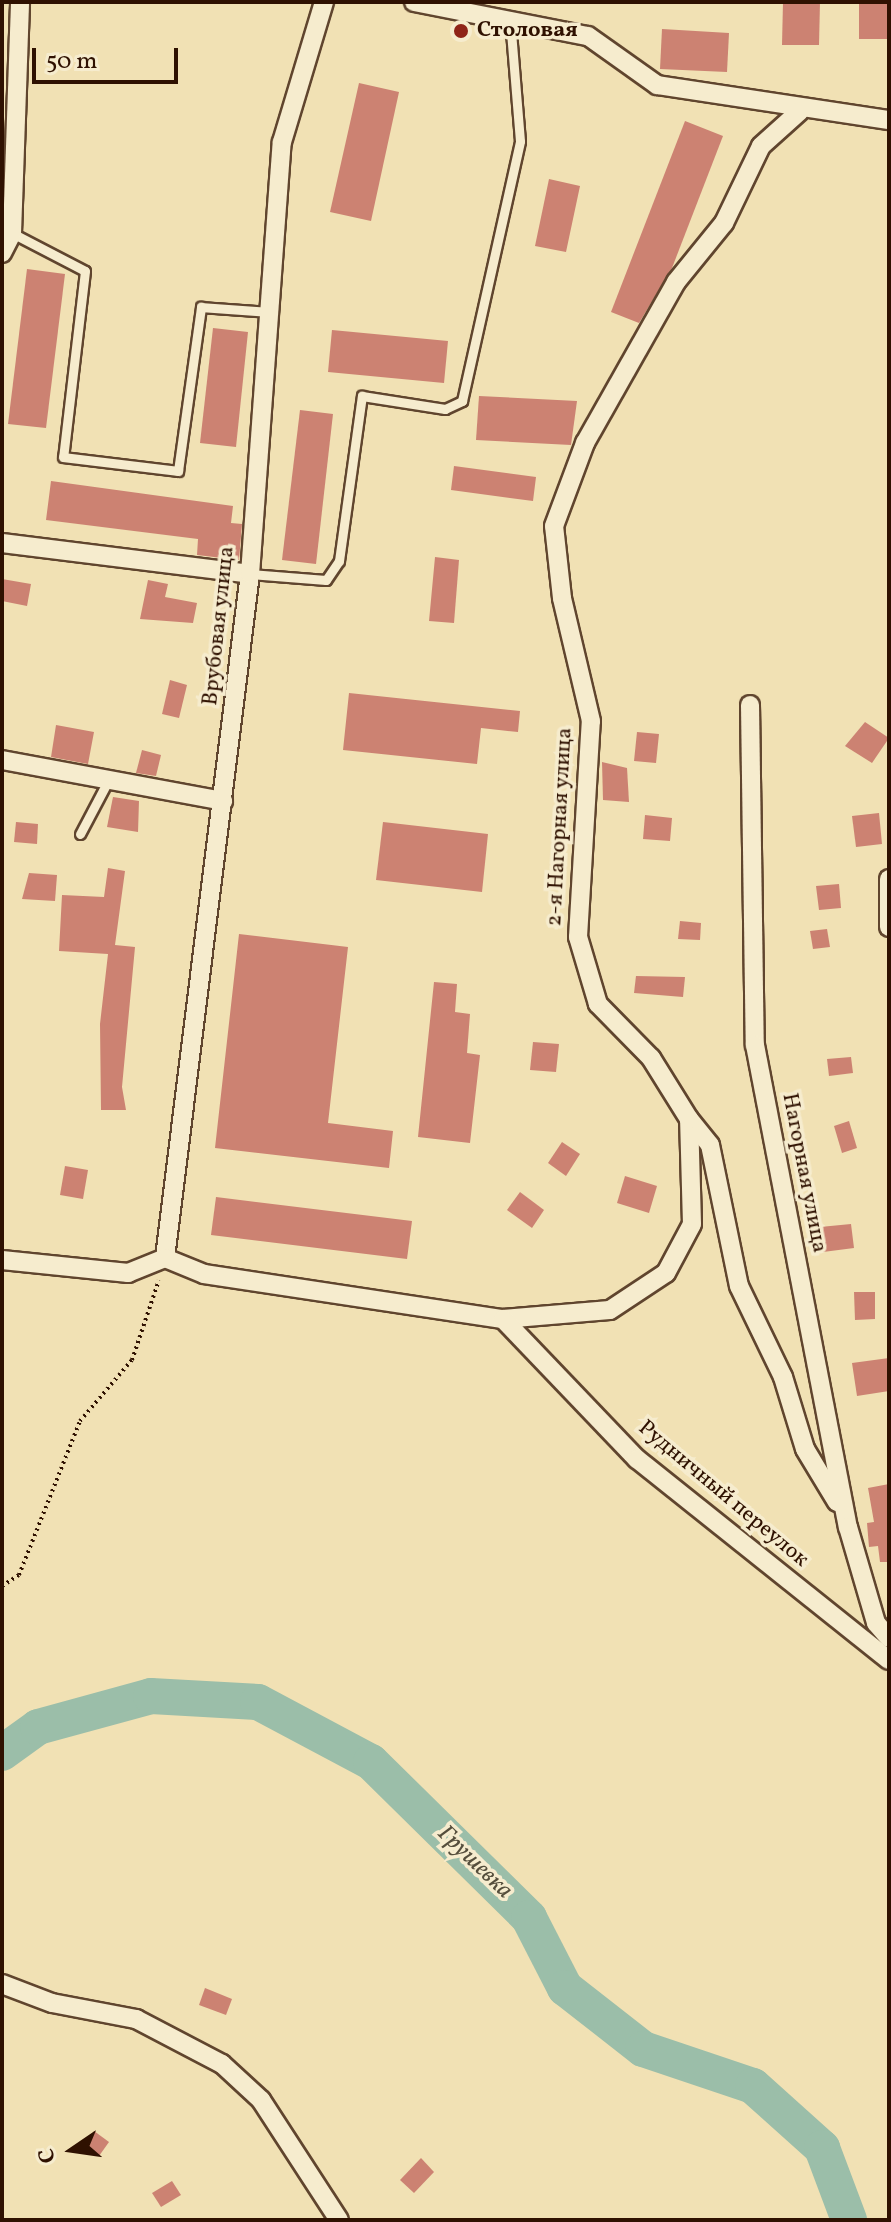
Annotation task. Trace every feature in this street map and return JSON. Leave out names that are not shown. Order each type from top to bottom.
[{"type":"street","points":[[2,253],[12,233],[20,2]]},
{"type":"street","name":"Врубовая улица","points":[[165,1258],[250,574],[282,142],[324,2]]},
{"type":"street","points":[[414,2],[588,36],[657,85],[800,111],[889,120]]},
{"type":"street","name":"2-я Нагорная улица","points":[[800,111],[761,146],[724,223],[676,282],[585,443],[554,526],[562,598],[591,721],[578,937],[598,1004],[651,1058],[689,1119],[710,1145],[739,1286],[783,1377],[805,1449],[848,1527]]},
{"type":"street","points":[[2,543],[250,574]]},
{"type":"street","name":"Нагорная улица","points":[[750,705],[755,1045],[848,1527],[876,1623],[889,1638]]},
{"type":"street","points":[[2,760],[223,801]]},
{"type":"street","points":[[889,879],[889,927]]},
{"type":"street","points":[[2,1260],[128,1273],[165,1258],[204,1274],[503,1319],[610,1310],[666,1273],[692,1224],[689,1119]]},
{"type":"street","name":"Рудничный переулок","points":[[503,1319],[637,1459],[889,1660]]},
{"type":"street","points":[[2,1984],[52,2003],[136,2019],[222,2064],[261,2100],[339,2220]]},
{"type":"lane","points":[[250,574],[326,580],[339,561],[362,396],[445,409],[462,401],[520,141],[510,19]]},
{"type":"lane","points":[[12,233],[85,271],[63,457],[178,471],[201,307],[269,312]]},
{"type":"lane","points":[[80,834],[108,781]]},
{"type":"path","points":[[2,1586],[19,1575],[80,1421],[132,1360],[165,1258]]},
{"type":"building","points":[[783,2],[820,2],[819,45],[782,45]]},
{"type":"building","points":[[859,2],[889,2],[889,39],[859,39]]},
{"type":"building","points":[[662,29],[729,33],[727,72],[660,69]]},
{"type":"building","points":[[359,83],[399,92],[371,221],[330,212]]},
{"type":"building","points":[[685,121],[723,136],[672,268],[639,323],[611,312]]},
{"type":"building","points":[[549,179],[580,186],[566,252],[535,246]]},
{"type":"building","points":[[27,269],[65,274],[46,428],[8,424]]},
{"type":"building","points":[[213,328],[248,332],[236,447],[200,443]]},
{"type":"building","points":[[332,330],[448,341],[444,383],[328,372]]},
{"type":"building","points":[[479,396],[577,401],[571,445],[476,440]]},
{"type":"building","points":[[300,410],[333,414],[316,564],[282,560]]},
{"type":"building","points":[[454,466],[536,477],[533,501],[451,490]]},
{"type":"building","points":[[51,481],[233,506],[231,523],[242,524],[239,560],[197,555],[198,539],[46,520]]},
{"type":"building","points":[[435,557],[459,560],[454,623],[429,621]]},
{"type":"building","points":[[2,579],[31,584],[27,606],[2,601]]},
{"type":"building","points":[[148,580],[168,584],[165,597],[197,603],[193,623],[140,619]]},
{"type":"building","points":[[170,680],[187,685],[179,718],[162,714]]},
{"type":"building","points":[[349,693],[520,711],[518,732],[481,728],[477,764],[343,750]]},
{"type":"building","points":[[865,722],[889,738],[872,763],[845,746]]},
{"type":"building","points":[[56,725],[94,732],[88,764],[51,757]]},
{"type":"building","points":[[637,732],[659,734],[656,763],[634,761]]},
{"type":"building","points":[[142,750],[161,755],[156,776],[136,773]]},
{"type":"building","points":[[602,762],[627,768],[629,802],[603,800]]},
{"type":"building","points":[[113,797],[139,801],[138,832],[107,827]]},
{"type":"building","points":[[879,813],[882,844],[856,847],[852,816]]},
{"type":"building","points":[[645,815],[672,818],[670,841],[643,839]]},
{"type":"building","points":[[16,822],[38,824],[37,844],[14,842]]},
{"type":"building","points":[[383,822],[488,834],[482,892],[376,880]]},
{"type":"building","points":[[108,868],[125,871],[115,945],[135,947],[122,1087],[126,1110],[101,1110],[100,1024],[108,954],[59,951],[62,895],[104,897]]},
{"type":"building","points":[[29,873],[57,875],[55,901],[22,899]]},
{"type":"building","points":[[839,884],[841,908],[819,910],[816,886]]},
{"type":"building","points":[[680,921],[701,923],[700,940],[678,939]]},
{"type":"building","points":[[827,929],[830,947],[813,949],[810,931]]},
{"type":"building","points":[[239,934],[348,947],[328,1123],[393,1131],[389,1168],[215,1148]]},
{"type":"building","points":[[636,976],[685,977],[683,997],[634,993]]},
{"type":"building","points":[[434,982],[457,984],[455,1012],[470,1014],[467,1053],[480,1055],[470,1143],[418,1137]]},
{"type":"building","points":[[533,1042],[559,1044],[556,1072],[530,1070]]},
{"type":"building","points":[[851,1057],[853,1073],[829,1076],[827,1059]]},
{"type":"building","points":[[849,1121],[857,1148],[842,1153],[834,1126]]},
{"type":"building","points":[[562,1142],[580,1154],[566,1176],[548,1163]]},
{"type":"building","points":[[65,1166],[88,1170],[83,1199],[60,1195]]},
{"type":"building","points":[[625,1176],[657,1186],[649,1213],[617,1203]]},
{"type":"building","points":[[520,1192],[544,1210],[532,1228],[507,1210]]},
{"type":"building","points":[[216,1197],[412,1221],[407,1259],[211,1235]]},
{"type":"building","points":[[851,1224],[854,1248],[823,1252],[820,1227]]},
{"type":"building","points":[[854,1292],[875,1292],[875,1319],[855,1320]]},
{"type":"building","points":[[889,1358],[889,1391],[857,1396],[852,1363]]},
{"type":"building","points":[[889,1484],[889,1562],[880,1562],[878,1546],[869,1547],[867,1523],[874,1522],[868,1488]]},
{"type":"building","points":[[205,1988],[232,1999],[226,2015],[199,2005]]},
{"type":"building","points":[[94,2131],[109,2142],[99,2156],[84,2145]]},
{"type":"building","points":[[421,2158],[434,2172],[414,2193],[400,2180]]},
{"type":"building","points":[[172,2181],[181,2195],[161,2207],[152,2193]]},
{"type":"waterway","name":"Грушевка","points":[[2,1753],[38,1727],[151,1696],[258,1702],[371,1762],[529,1918],[565,1988],[643,2049],[753,2086],[822,2148],[849,2220]]},
{"type":"place","name":"Столовая","points":[[461,31]]}]
